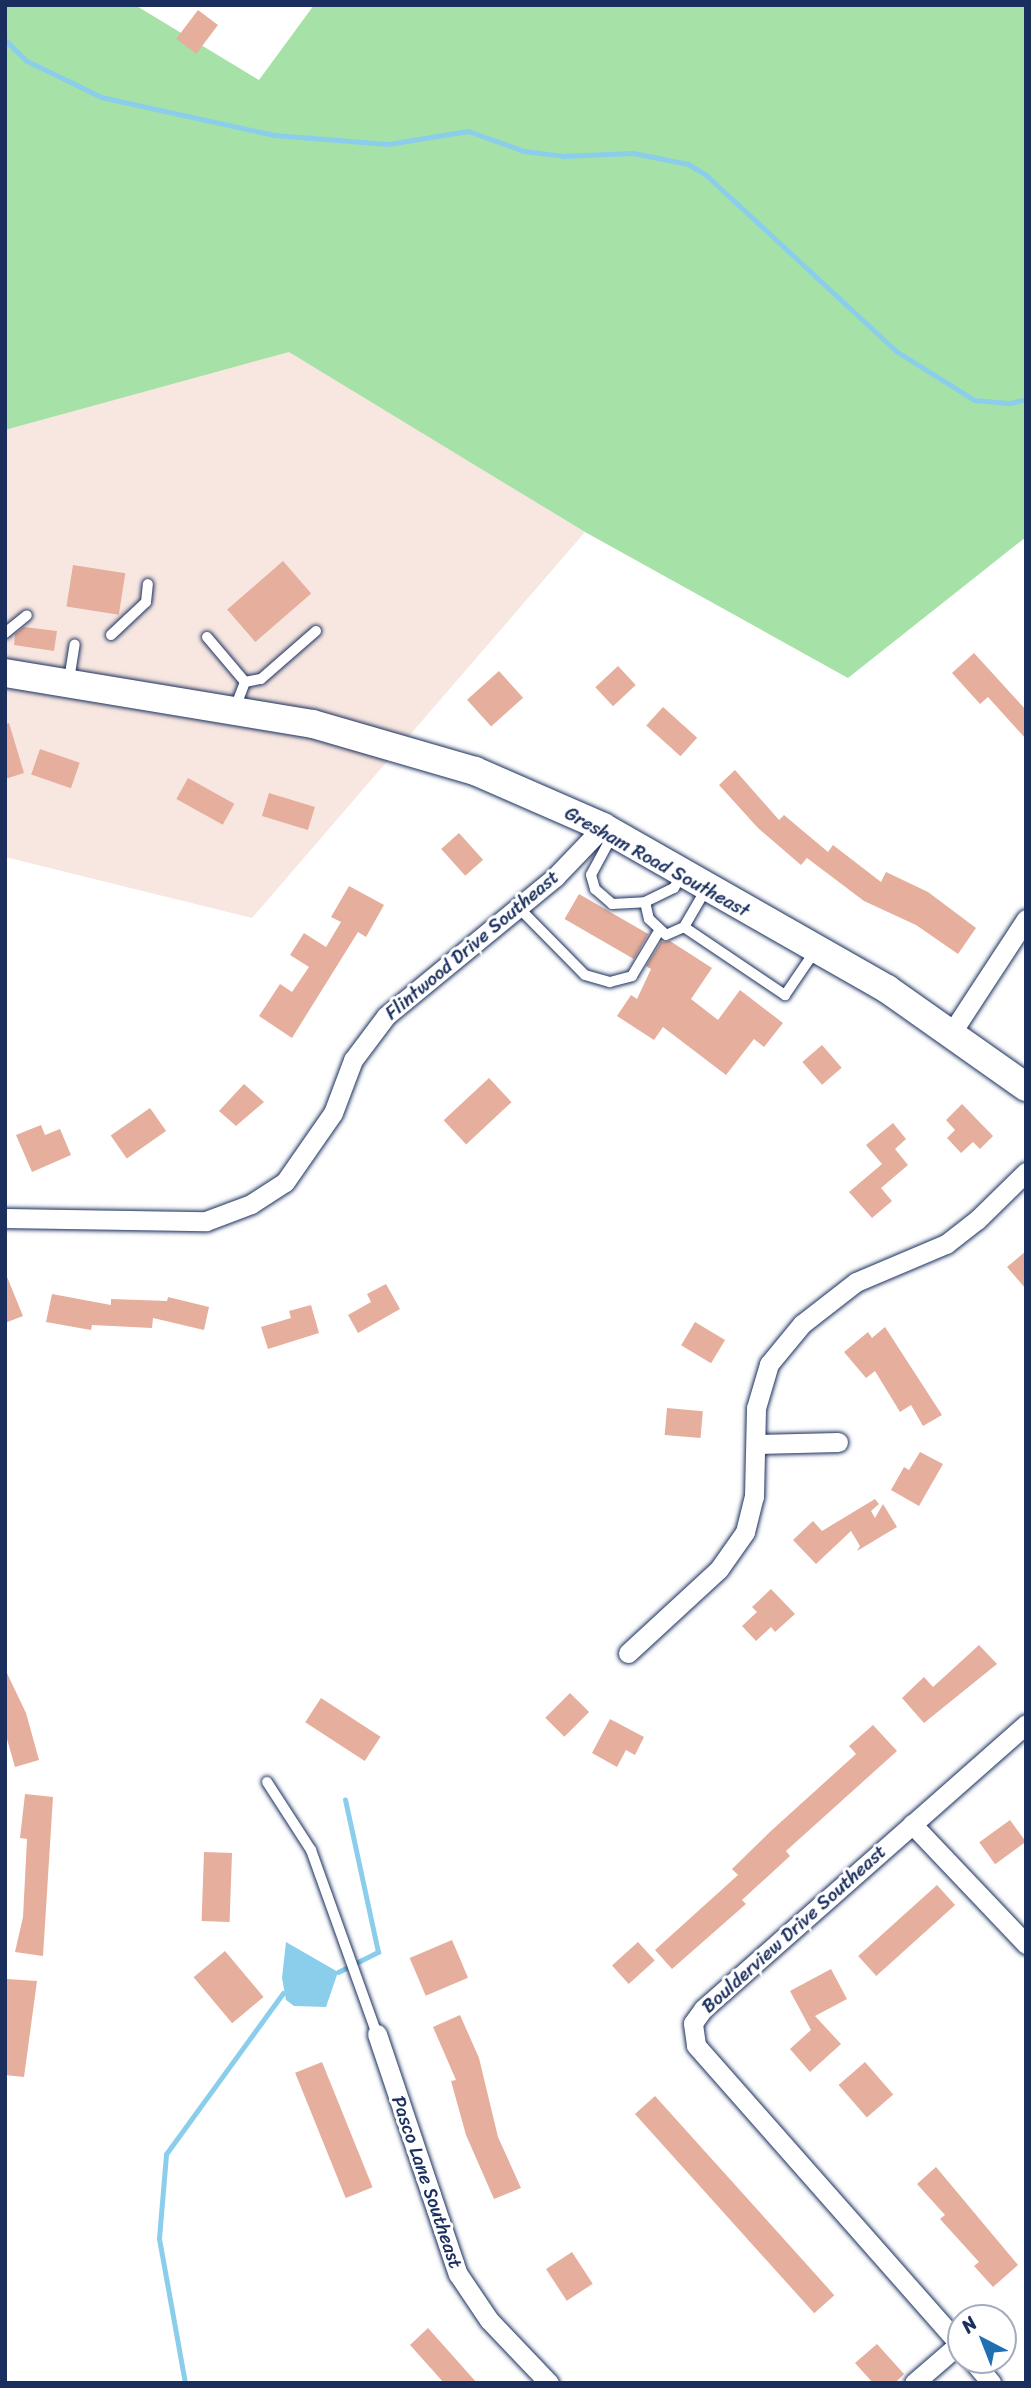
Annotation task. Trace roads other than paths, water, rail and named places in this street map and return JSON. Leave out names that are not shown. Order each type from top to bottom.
[{"type":"street","name":"Gresham Road Southeast","points":[[5,673],[234,711],[395,745],[475,771],[608,830],[815,951],[887,989],[952,1032],[1026,1087]]},
{"type":"street","name":"Flintwood Drive Southeast","points":[[5,1218],[206,1221],[251,1204],[285,1182],[333,1113],[353,1059],[386,1016],[608,830]]},
{"type":"street","points":[[952,1032],[1026,919]]},
{"type":"street","points":[[628,1653],[719,1569],[745,1532],[754,1497],[756,1408],[769,1364],[802,1324],[856,1282],[946,1244],[977,1220],[1026,1172]]},
{"type":"street","points":[[757,1444],[838,1442]]},
{"type":"street","name":"Boulderview Drive Southeast","points":[[947,2330],[696,2045],[694,2023],[703,2009],[1026,1724]]},
{"type":"street","points":[[912,1824],[1026,1944]]},
{"type":"street","name":"Pasco Lane Southeast","points":[[377,2034],[458,2274],[489,2320],[549,2383]]},
{"type":"street","points":[[914,2383],[947,2356]]},
{"type":"lane","points":[[111,635],[146,602],[148,584]]},
{"type":"lane","points":[[5,633],[27,615]]},
{"type":"lane","points":[[245,682],[261,679],[316,631]]},
{"type":"lane","points":[[207,637],[245,682]]},
{"type":"lane","points":[[69,684],[75,645]]},
{"type":"lane","points":[[234,711],[245,682]]},
{"type":"lane","points":[[608,830],[590,876],[595,889],[612,904],[645,902],[694,881]]},
{"type":"lane","points":[[684,927],[694,881]]},
{"type":"lane","points":[[645,902],[649,919],[659,931],[666,935],[684,927]]},
{"type":"lane","points":[[518,907],[585,975],[610,982],[632,976],[659,931]]},
{"type":"lane","points":[[684,927],[785,995],[815,951]]},
{"type":"lane","points":[[267,1782],[311,1850],[377,2034]]},
{"type":"water","points":[[286,1942],[338,1972],[326,2007],[294,2006],[286,2000],[282,1978]]},
{"type":"waterway","points":[[5,40],[27,61],[101,97],[274,135],[388,144],[468,131],[524,151],[562,156],[633,153],[688,164],[706,175],[896,351],[974,400],[1010,403],[1026,399]]},
{"type":"waterway","points":[[338,1972],[378,1952],[345,1800]]},
{"type":"waterway","points":[[185,2383],[159,2238],[166,2154],[283,1993]]}]
